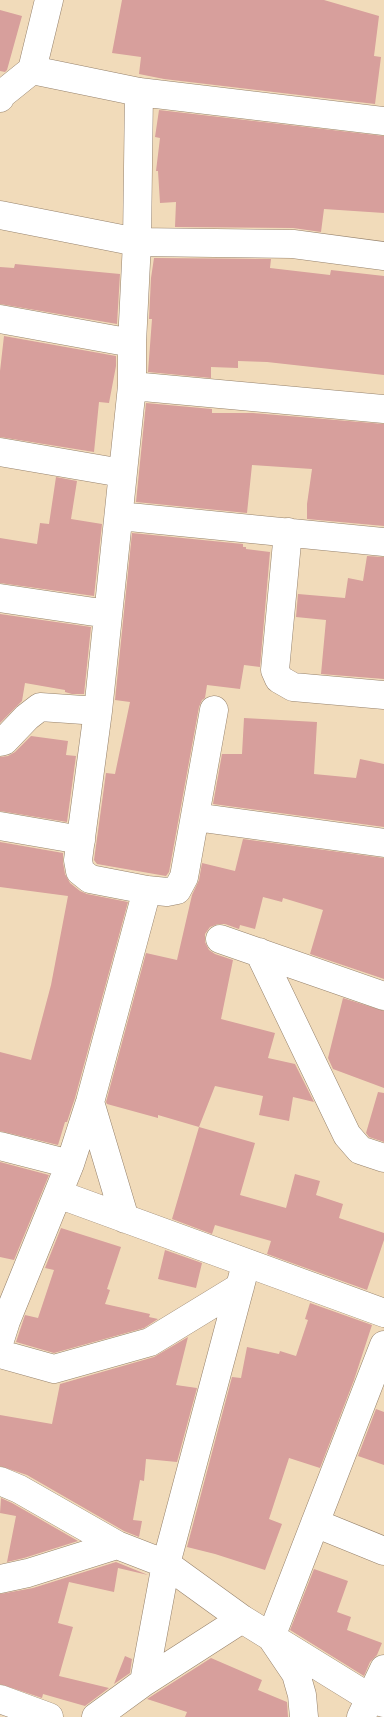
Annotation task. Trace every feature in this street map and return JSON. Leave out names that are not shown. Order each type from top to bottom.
[{"type":"street","points":[[0,96],[32,70],[49,0]]},
{"type":"street","points":[[32,70],[139,92],[384,121]]},
{"type":"street","points":[[139,92],[137,242],[132,386],[98,711],[78,860],[80,871],[90,879],[147,890],[167,892],[177,890],[184,878],[214,710]]},
{"type":"street","points":[[0,215],[137,242],[293,244],[384,256]]},
{"type":"street","points":[[0,318],[132,343]]},
{"type":"street","points":[[132,386],[384,408]]},
{"type":"street","points":[[0,452],[122,474]]},
{"type":"street","points":[[119,516],[384,542]]},
{"type":"street","points":[[288,532],[275,670],[279,678],[294,687],[384,695]]},
{"type":"street","points":[[0,598],[108,614]]},
{"type":"street","points":[[0,742],[4,741],[27,717],[40,707],[98,711]]},
{"type":"street","points":[[195,817],[384,843]]},
{"type":"street","points":[[0,826],[81,840]]},
{"type":"street","points":[[2,1326],[70,1164],[90,1102],[147,890]]},
{"type":"street","points":[[220,939],[384,996]]},
{"type":"street","points":[[260,952],[347,1135],[360,1150],[384,1158]]},
{"type":"street","points":[[90,1102],[125,1219]]},
{"type":"street","points":[[0,1146],[70,1164]]},
{"type":"street","points":[[58,1194],[125,1219],[243,1275],[384,1313]]},
{"type":"street","points":[[0,1354],[54,1369],[150,1342],[243,1275]]},
{"type":"street","points":[[144,1682],[166,1564],[243,1275]]},
{"type":"street","points":[[271,1637],[384,1344]]},
{"type":"street","points":[[0,1481],[19,1489],[117,1545],[166,1564],[242,1619],[372,1706],[384,1669]]},
{"type":"street","points":[[315,1523],[384,1551]]},
{"type":"street","points":[[0,1579],[28,1573],[117,1545]]},
{"type":"street","points":[[96,1717],[144,1682],[242,1619]]},
{"type":"street","points":[[271,1637],[296,1674],[302,1695],[304,1717]]},
{"type":"street","points":[[0,1698],[49,1717]]},
{"type":"building","points":[[122,0],[324,0],[379,16],[374,56],[381,57],[375,104],[164,79],[139,74],[141,57],[112,53]]},
{"type":"building","points":[[0,10],[22,16],[5,72],[0,71]]},
{"type":"building","points":[[159,110],[384,136],[384,213],[324,209],[321,232],[293,228],[175,227],[176,202],[160,203],[158,171],[156,171],[160,138],[155,137]]},
{"type":"building","points":[[154,258],[271,259],[270,268],[330,275],[331,270],[384,276],[384,375],[267,362],[238,361],[238,368],[211,367],[211,378],[148,372],[152,319],[149,319],[151,278]]},
{"type":"building","points":[[15,264],[120,274],[117,324],[0,304],[0,267],[14,268]]},
{"type":"building","points":[[4,336],[116,356],[109,403],[99,402],[94,452],[0,437],[0,371]]},
{"type":"building","points":[[146,403],[212,409],[212,413],[253,413],[384,424],[384,526],[307,519],[312,469],[252,465],[247,513],[136,502]]},
{"type":"building","points":[[56,477],[77,481],[71,519],[102,524],[94,596],[0,583],[0,538],[37,544],[40,523],[49,524]]},
{"type":"building","points":[[132,533],[243,544],[243,547],[246,547],[246,549],[270,552],[260,667],[244,665],[240,689],[207,685],[205,698],[199,707],[169,872],[166,876],[97,864],[94,860],[106,773],[115,774],[130,702],[115,700]]},
{"type":"building","points":[[367,556],[384,557],[384,679],[321,674],[326,620],[296,617],[298,594],[345,598],[348,578],[363,581]]},
{"type":"building","points":[[0,614],[91,627],[84,694],[72,694],[65,692],[65,690],[25,683],[22,701],[0,723]]},
{"type":"building","points":[[244,718],[317,722],[314,774],[356,778],[360,759],[384,764],[384,827],[213,804],[222,754],[242,754]]},
{"type":"building","points":[[31,736],[68,741],[66,755],[76,756],[67,822],[0,811],[0,757],[8,756],[15,752]]},
{"type":"building","points":[[243,839],[384,858],[384,979],[310,954],[323,910],[283,898],[282,902],[263,897],[255,929],[240,925],[239,929],[225,924],[218,924],[210,927],[205,934],[205,942],[209,950],[233,960],[221,1019],[275,1033],[268,1058],[295,1064],[314,1102],[293,1097],[289,1121],[259,1115],[263,1096],[215,1086],[199,1127],[158,1115],[158,1118],[107,1104],[146,953],[177,960],[192,895],[199,880],[202,863],[235,871]]},
{"type":"building","points":[[0,842],[63,853],[65,874],[70,883],[80,891],[128,902],[75,1098],[58,1145],[0,1131],[0,1052],[31,1060],[51,985],[68,896],[0,887]]},
{"type":"building","points":[[343,998],[384,1011],[384,1088],[333,1069],[328,1058]]},
{"type":"building","points":[[378,1092],[384,1093],[384,1142],[369,1137],[366,1133]]},
{"type":"building","points":[[199,1127],[255,1143],[240,1195],[286,1208],[295,1174],[320,1181],[316,1195],[343,1204],[339,1218],[384,1233],[384,1240],[367,1290],[267,1254],[271,1241],[215,1225],[212,1234],[172,1219]]},
{"type":"building","points":[[0,1162],[49,1175],[14,1260],[0,1257]]},
{"type":"building","points":[[61,1228],[121,1247],[107,1289],[110,1290],[105,1304],[150,1314],[149,1317],[158,1319],[144,1328],[54,1353],[16,1342],[25,1315],[38,1318],[54,1270],[45,1268]]},
{"type":"building","points":[[165,1250],[202,1263],[196,1288],[158,1279]]},
{"type":"building","points":[[310,1303],[372,1325],[354,1380],[320,1468],[289,1458],[269,1519],[282,1524],[265,1570],[187,1547],[232,1377],[241,1378],[247,1347],[279,1354],[280,1351],[296,1356],[308,1320],[305,1319]]},
{"type":"building","points":[[188,1337],[176,1385],[197,1388],[177,1462],[146,1459],[144,1481],[140,1480],[133,1520],[142,1521],[139,1537],[124,1531],[27,1475],[0,1466],[0,1415],[52,1424],[60,1384],[154,1357]]},
{"type":"building","points":[[376,1409],[384,1412],[384,1465],[358,1456]]},
{"type":"building","points":[[1,1498],[78,1541],[7,1562],[16,1516],[0,1513]]},
{"type":"building","points":[[116,1562],[148,1575],[118,1568],[114,1592],[69,1582],[58,1623],[73,1627],[59,1676],[109,1688],[85,1706],[43,1694],[42,1698],[0,1684],[0,1594],[33,1588]]},
{"type":"building","points":[[314,1569],[348,1581],[337,1612],[351,1617],[347,1630],[382,1643],[364,1676],[290,1630]]},
{"type":"building","points":[[125,1656],[132,1659],[130,1673],[114,1684]]},
{"type":"building","points":[[211,1658],[262,1680],[258,1690],[287,1702],[288,1717],[185,1717],[187,1712],[147,1699]]}]
